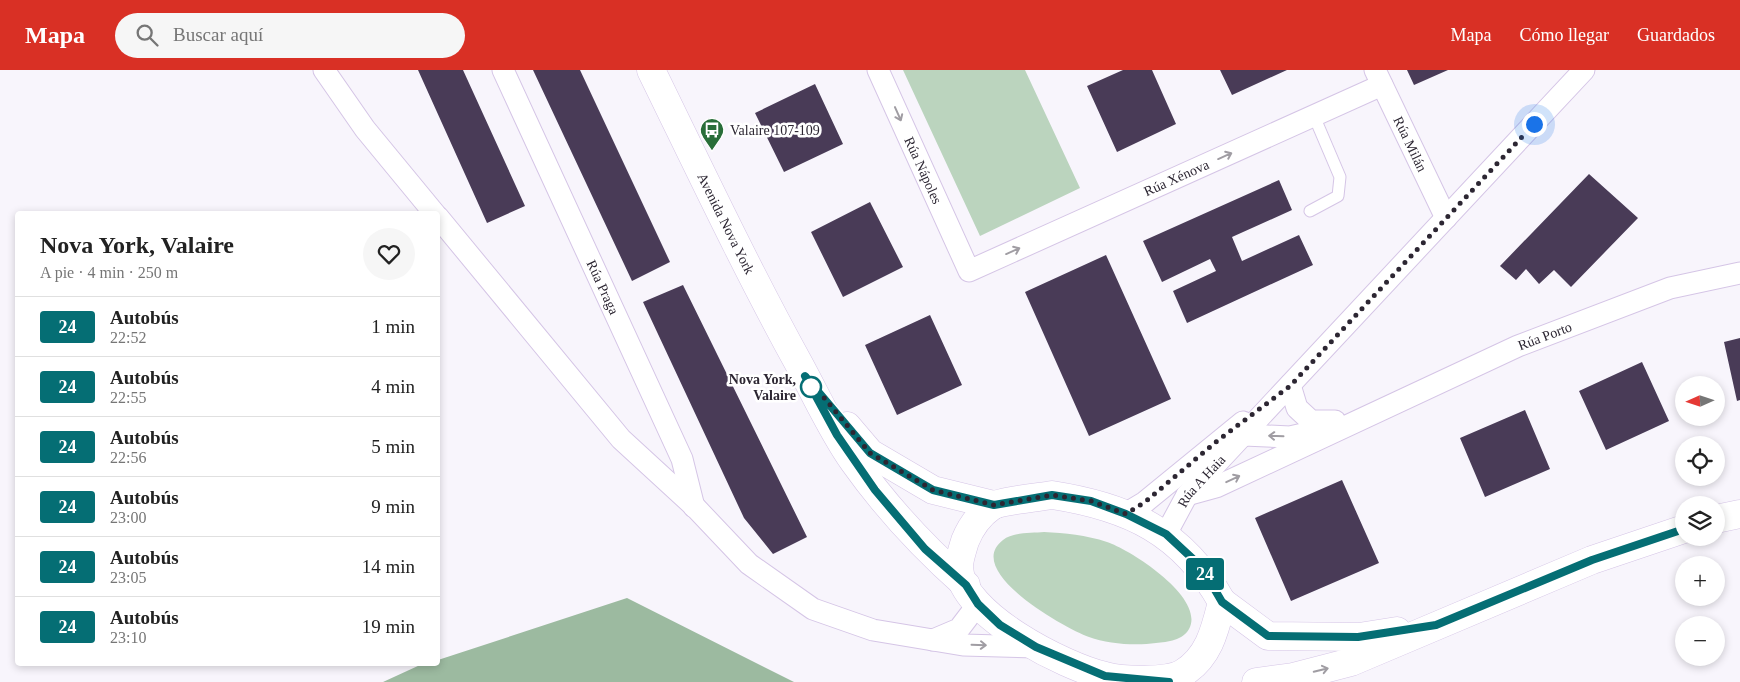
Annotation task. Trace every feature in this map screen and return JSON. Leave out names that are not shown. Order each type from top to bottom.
[{"type":"street","points":[[324,70],[365,129],[433,211]]},
{"type":"street","name":"Rúa Praga","points":[[503,70],[682,459],[694,507]]},
{"type":"street","name":"Avenida Nova York","points":[[651,70],[769,310],[835,431],[875,490],[925,549],[972,594],[1000,625],[1036,647],[1105,676],[1162,681],[1182,674],[1204,654],[1215,633],[1222,602]]},
{"type":"street","name":"Rúa Nápoles","points":[[878,70],[969,271]]},
{"type":"street","name":"Rúa A Haia","points":[[1166,534],[1187,495],[1584,70]]},
{"type":"street","name":"Rúa Xénova","points":[[969,271],[1314,116],[1378,77]]},
{"type":"street","name":"Rúa Milán","points":[[1378,77],[1446,218]]},
{"type":"street","points":[[440,219],[621,439],[694,507],[749,564],[813,609],[873,630],[963,645],[1036,647]]},
{"type":"street","name":"Rúa Porto","points":[[1187,495],[1216,487],[1518,346],[1670,288],[1740,273]]},
{"type":"street","name":"Avenida Nova York","points":[[805,376],[870,453],[933,490],[994,505]]},
{"type":"street","name":"Rúa A Haia","points":[[1126,514],[1145,502],[1217,441],[1290,386]]},
{"type":"street","name":"Rúa Porto","points":[[1290,386],[1297,408],[1311,421],[1358,420]]},
{"type":"street","name":"Rúa Porto","points":[[1244,435],[1290,437],[1358,420]]},
{"type":"street","name":"Rúa A Haia","points":[[1217,441],[1244,435]]},
{"type":"street","points":[[930,641],[960,629],[972,594],[959,568],[972,524],[994,505],[1052,495],[1091,501],[1126,514],[1166,534],[1194,560],[1208,578],[1222,602],[1268,636],[1358,637],[1436,625]]},
{"type":"street","points":[[1725,517],[1740,514]]},
{"type":"street","points":[[1256,682],[1294,677],[1351,662],[1592,560],[1675,532]]},
{"type":"lane","points":[[1310,211],[1338,196],[1340,177],[1314,116]]},
{"type":"green space","points":[[903,70],[1025,70],[1080,188],[980,236]]},
{"type":"green space","points":[[1044,532],[1076,535],[1107,542],[1148,565],[1177,590],[1187,603],[1191,617],[1189,629],[1183,636],[1165,642],[1140,644],[1113,643],[1077,632],[1041,611],[1006,582],[996,567],[994,553],[1007,537],[1023,533]]},
{"type":"green space","points":[[627,598],[794,682],[383,682],[418,666],[440,666],[440,659]]},
{"type":"building","points":[[418,70],[463,70],[525,206],[487,223]]},
{"type":"building","points":[[533,70],[580,70],[670,262],[632,281]]},
{"type":"building","points":[[1123,70],[1152,70],[1176,124],[1117,152],[1087,86]]},
{"type":"building","points":[[1220,70],[1287,70],[1232,95]]},
{"type":"building","points":[[1407,70],[1448,70],[1414,85]]},
{"type":"building","points":[[815,84],[843,144],[784,172],[755,113]]},
{"type":"building","points":[[1589,174],[1638,218],[1571,287],[1554,270],[1539,284],[1526,269],[1516,280],[1500,266]]},
{"type":"building","points":[[1279,180],[1292,210],[1232,237],[1242,261],[1299,235],[1313,265],[1187,323],[1173,291],[1216,271],[1210,259],[1162,282],[1143,241]]},
{"type":"building","points":[[870,202],[903,267],[843,297],[811,232]]},
{"type":"building","points":[[1106,255],[1171,399],[1089,436],[1025,292]]},
{"type":"building","points":[[683,285],[807,537],[773,554],[744,518],[643,302]]},
{"type":"building","points":[[930,315],[962,385],[897,415],[865,345]]},
{"type":"building","points":[[1740,338],[1740,400],[1737,401],[1724,342]]},
{"type":"building","points":[[1642,362],[1669,421],[1606,450],[1579,391]]},
{"type":"building","points":[[1525,410],[1550,469],[1485,497],[1460,438]]},
{"type":"building","points":[[1342,480],[1379,563],[1291,601],[1255,518]]},
{"type":"bus line","name":"24","points":[[1169,682],[1105,676],[1036,647],[1000,625],[978,604],[966,585],[925,549],[875,490],[853,461],[837,435],[805,376],[870,453],[933,490],[994,505],[1052,495],[1091,501],[1126,514],[1166,534],[1194,560],[1208,578],[1222,602],[1268,636],[1358,637],[1436,625],[1592,560],[1675,532]]},
{"type":"place","name":"Valaire 107-109","points":[[712,151]]},
{"type":"place","name":"Nova York, Valaire","points":[[811,387]]},
{"type":"route","points":[[811,387],[816,388],[870,453],[933,490],[994,505],[1052,495],[1091,501],[1126,514],[1145,502],[1217,441],[1290,386],[1534,124]]}]
